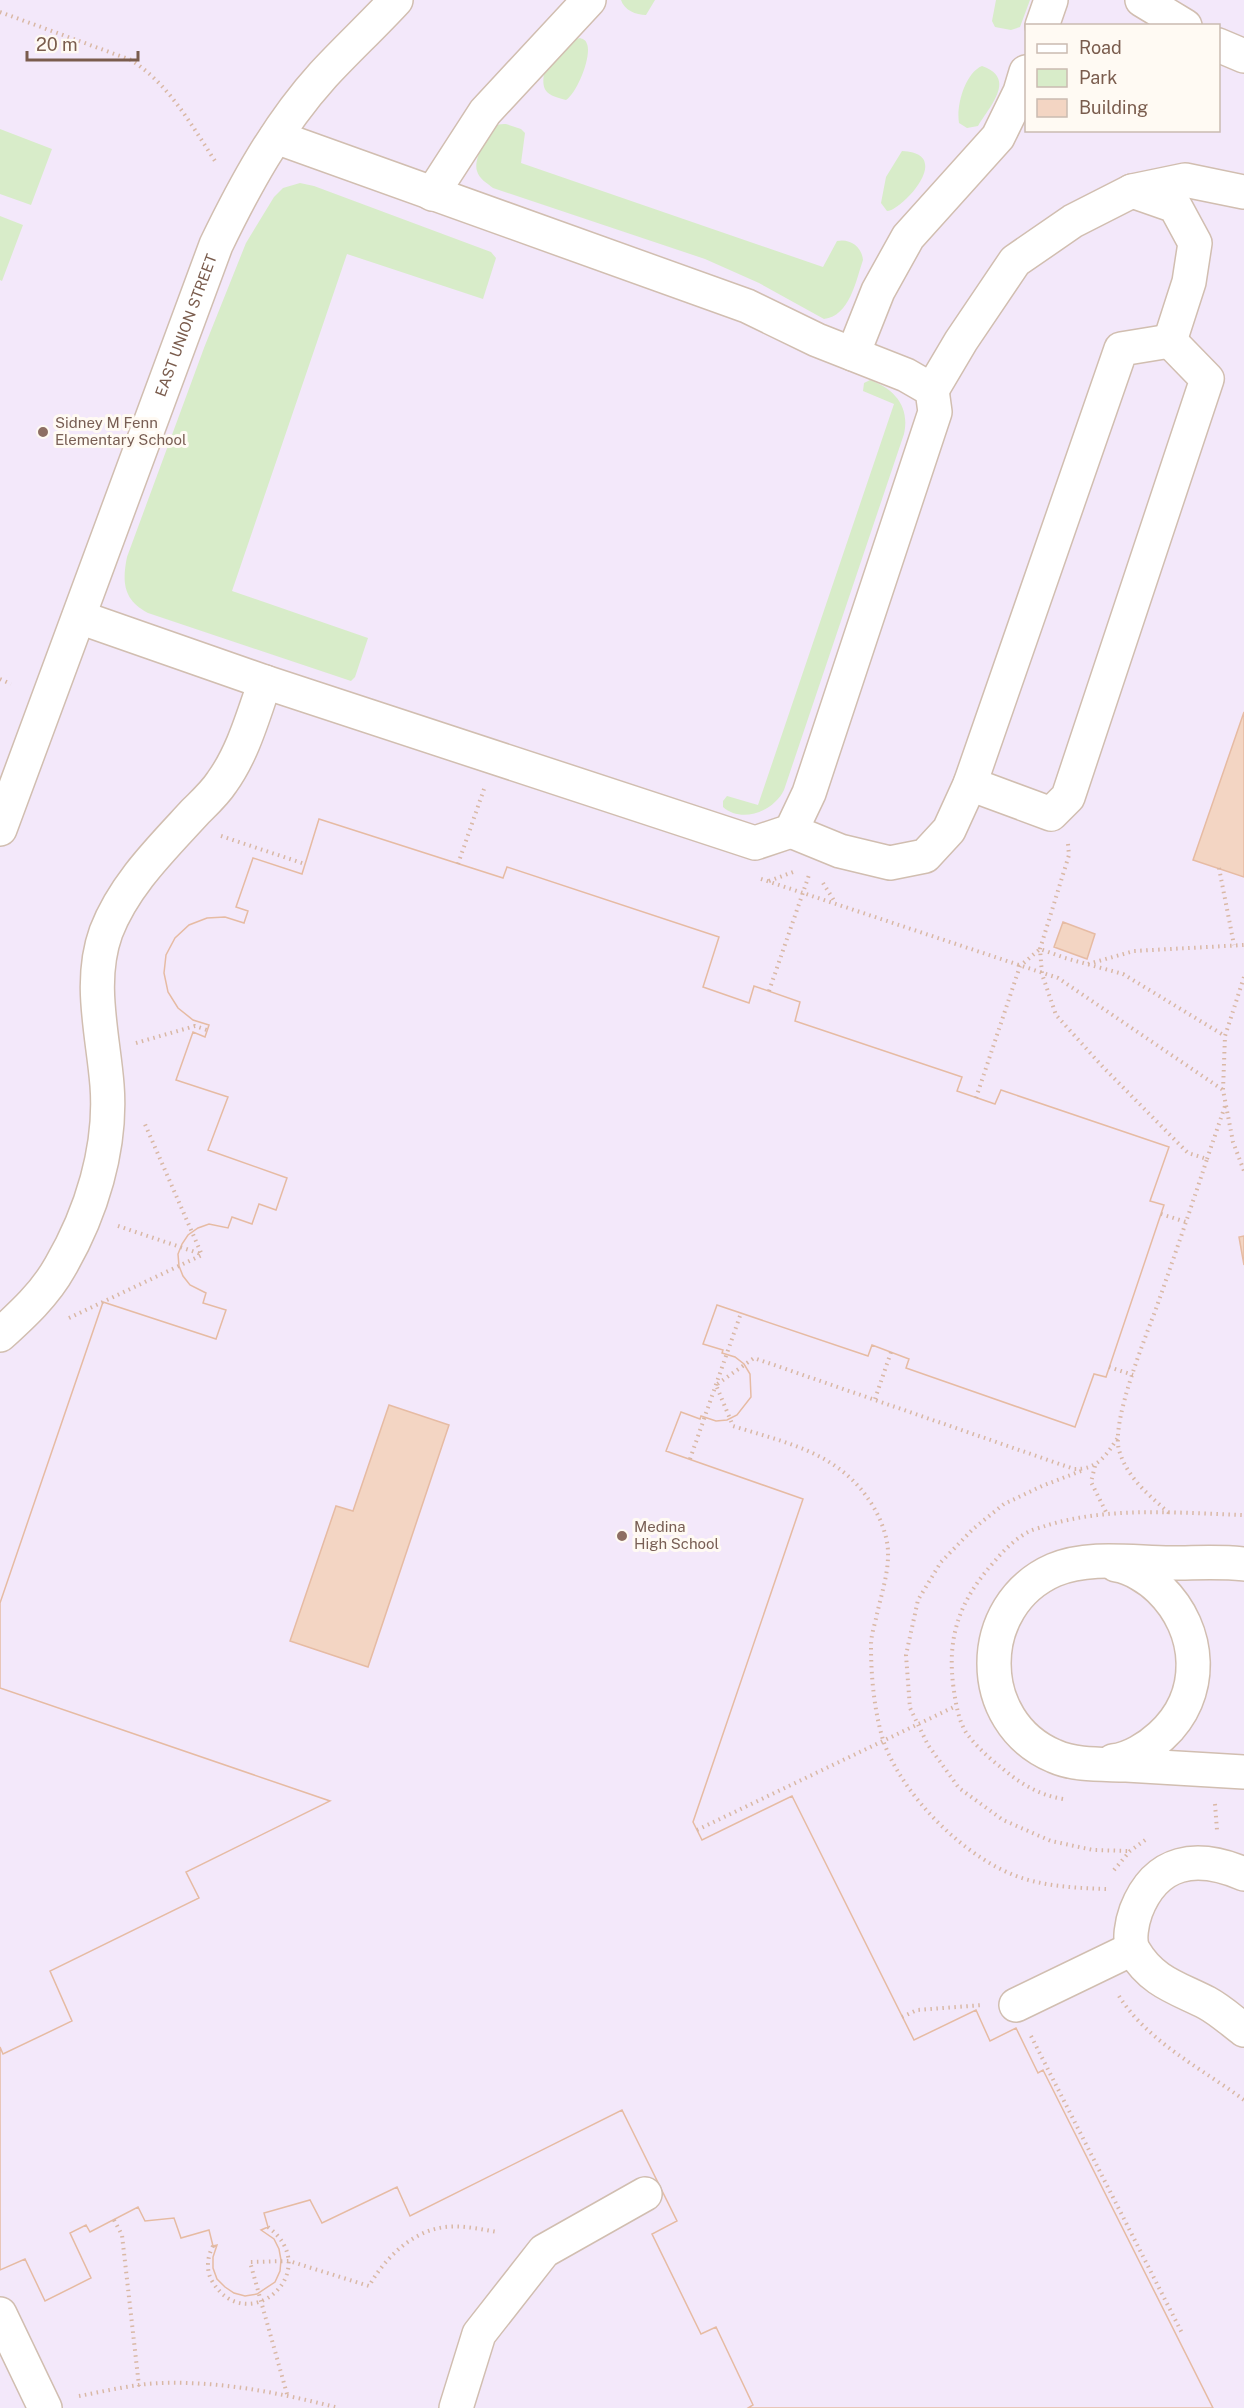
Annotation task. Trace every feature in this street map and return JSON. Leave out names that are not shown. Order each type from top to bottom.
[{"type":"street","name":"EAST UNION STREET","points":[[0,829],[216,245],[248,179],[276,137],[322,76],[396,0]]},
{"type":"street","points":[[432,194],[485,112],[589,0]]},
{"type":"street","points":[[1043,24],[1051,0]]},
{"type":"street","points":[[1142,0],[1182,24]]},
{"type":"street","points":[[1220,46],[1244,56]]},
{"type":"street","points":[[853,354],[878,291],[908,237],[998,137],[1020,92],[1025,75]]},
{"type":"street","points":[[276,137],[747,306],[817,340],[906,375],[933,390]]},
{"type":"street","points":[[791,831],[809,793],[935,412],[933,390],[961,341],[1015,261],[1073,221],[1132,190],[1185,180],[1244,192]]},
{"type":"street","points":[[1132,190],[1175,206],[1195,243],[1189,282],[1170,342]]},
{"type":"street","points":[[79,617],[265,682],[755,843],[791,831],[840,851],[890,863],[925,856],[949,830],[969,784],[1121,349],[1170,342]]},
{"type":"street","points":[[969,784],[1051,814],[1068,797],[1207,379],[1170,342]]},
{"type":"street","points":[[0,1335],[36,1300],[60,1268],[83,1222],[97,1180],[105,1132],[108,1088],[97,1002],[98,968],[106,933],[122,899],[144,868],[221,783],[234,763],[265,682]]},
{"type":"street","points":[[1244,1564],[1088,1562],[1054,1570],[1026,1588],[1005,1614],[994,1646],[994,1680],[1005,1712],[1026,1738],[1054,1756],[1086,1764],[1244,1772]]},
{"type":"street","points":[[1086,1764],[1119,1760],[1149,1747],[1172,1725],[1188,1696],[1194,1664],[1189,1632],[1174,1603],[1151,1581],[1121,1566],[1088,1562]]},
{"type":"street","points":[[1244,1874],[1194,1862],[1166,1871],[1143,1892],[1132,1922],[1132,1949],[1149,1970],[1167,1985],[1209,2004],[1244,2030]]},
{"type":"street","points":[[1016,2005],[1132,1949]]},
{"type":"street","points":[[456,2408],[479,2334],[544,2251],[645,2194]]},
{"type":"street","points":[[0,2314],[44,2406]]},
{"type":"path","points":[[0,12],[131,60],[149,71],[175,101],[217,164]]},
{"type":"path","points":[[0,679],[11,684]]},
{"type":"path","points":[[458,864],[485,786]]},
{"type":"path","points":[[1051,814],[1068,845],[1069,855],[1040,949],[1042,974],[1056,1015],[1188,1152],[1208,1159]]},
{"type":"path","points":[[214,833],[305,864]]},
{"type":"path","points":[[769,991],[812,865]]},
{"type":"path","points":[[1219,868],[1234,945]]},
{"type":"path","points":[[754,877],[1058,978],[1223,1090]]},
{"type":"path","points":[[1088,964],[1134,951],[1244,945]]},
{"type":"path","points":[[1040,949],[1123,974],[1225,1036]]},
{"type":"path","points":[[976,1098],[1020,966],[1040,949]]},
{"type":"path","points":[[1244,977],[1225,1036],[1223,1090],[1233,1143],[1244,1171]]},
{"type":"path","points":[[130,1045],[195,1026],[207,1030]]},
{"type":"path","points":[[1169,1513],[1140,1487],[1127,1470],[1118,1448],[1119,1425],[1133,1375],[1226,1105]]},
{"type":"path","points":[[140,1113],[202,1255]]},
{"type":"path","points":[[1161,1214],[1186,1222]]},
{"type":"path","points":[[113,1234],[116,1225],[202,1255]]},
{"type":"path","points":[[68,1318],[202,1255]]},
{"type":"path","points":[[690,1459],[741,1313]]},
{"type":"path","points":[[875,1399],[891,1352]]},
{"type":"path","points":[[716,1385],[754,1358],[1074,1469],[1084,1470],[1095,1466],[1107,1454],[1119,1436]]},
{"type":"path","points":[[1109,1367],[1133,1375]]},
{"type":"path","points":[[716,1385],[733,1426],[815,1453],[843,1469],[867,1497],[881,1523],[888,1555],[871,1642],[872,1688],[884,1741],[904,1782],[935,1819],[977,1857],[1024,1879],[1065,1887],[1106,1889]]},
{"type":"path","points":[[1095,1466],[1091,1482],[1107,1514]]},
{"type":"path","points":[[1065,1799],[1044,1796],[1015,1779],[988,1757],[966,1732],[956,1706],[950,1668],[952,1637],[962,1607],[977,1580],[1002,1553],[1028,1532],[1061,1521],[1107,1514],[1244,1515]]},
{"type":"path","points":[[697,1830],[956,1706]]},
{"type":"path","points":[[1214,1802],[1217,1830]]},
{"type":"path","points":[[902,2017],[917,2010],[973,2005],[1016,2005],[1184,2335]]},
{"type":"path","points":[[114,2220],[122,2235],[139,2385]]},
{"type":"path","points":[[213,2246],[207,2263],[210,2277],[217,2290],[240,2304],[261,2302],[277,2293],[289,2270],[285,2245],[268,2227]]},
{"type":"path","points":[[287,2394],[249,2262],[289,2261],[369,2286],[378,2270],[398,2248],[421,2235],[444,2227],[472,2227],[497,2232]]},
{"type":"path","points":[[44,2406],[139,2385],[188,2383],[243,2387],[287,2394],[339,2408]]},
{"type":"shaded area","name":"Medina High School","points":[[0,0],[1244,0],[1244,2408],[0,2408]]},
{"type":"green space","points":[[621,0],[655,0],[646,15],[631,11]]},
{"type":"green space","points":[[996,0],[1030,0],[1020,27],[1011,30],[995,27],[992,21]]},
{"type":"green space","points":[[580,38],[586,42],[588,50],[575,90],[566,100],[550,95],[545,89],[544,73],[576,39]]},
{"type":"green space","points":[[982,66],[992,71],[998,78],[998,93],[978,126],[967,128],[959,123],[960,99],[971,75]]},
{"type":"green space","points":[[506,124],[521,129],[525,133],[521,163],[823,267],[837,241],[851,242],[858,247],[863,260],[851,296],[840,311],[824,319],[759,283],[705,259],[493,188],[478,174],[477,160],[493,128]]},
{"type":"green space","points":[[0,129],[52,149],[31,205],[0,194]]},
{"type":"green space","points":[[902,151],[917,154],[924,161],[925,171],[912,193],[894,209],[887,211],[881,203],[886,177]]},
{"type":"green space","points":[[300,183],[314,186],[491,252],[496,258],[483,299],[347,254],[232,591],[368,638],[355,677],[351,681],[148,613],[133,602],[126,590],[125,582],[127,557],[204,348],[246,243],[274,197],[283,188]]},
{"type":"green space","points":[[0,216],[23,225],[2,281],[0,280]]},
{"type":"green space","points":[[870,380],[887,388],[899,400],[905,415],[904,434],[784,790],[773,804],[757,813],[748,815],[731,812],[723,807],[723,801],[727,796],[758,805],[894,404],[863,391],[864,383]]},
{"type":"building","points":[[1244,712],[1244,877],[1193,860]]},
{"type":"building","points":[[319,819],[503,878],[507,867],[719,937],[703,987],[749,1003],[754,986],[800,1002],[795,1021],[962,1077],[957,1091],[995,1104],[1001,1090],[1169,1147],[1150,1201],[1164,1205],[1106,1377],[1094,1374],[1075,1427],[906,1368],[909,1359],[872,1345],[868,1356],[717,1305],[703,1344],[723,1350],[722,1353],[735,1357],[744,1364],[750,1374],[751,1397],[737,1415],[727,1420],[716,1421],[701,1416],[700,1419],[681,1412],[666,1451],[803,1499],[693,1822],[702,1840],[792,1796],[914,2040],[976,2010],[990,2041],[1016,2028],[1038,2073],[1043,2070],[1213,2408],[748,2408],[753,2405],[716,2327],[701,2334],[652,2234],[677,2221],[622,2110],[410,2216],[397,2187],[322,2223],[310,2200],[264,2213],[268,2227],[261,2230],[274,2239],[281,2260],[280,2271],[275,2282],[257,2294],[245,2296],[234,2293],[217,2279],[213,2268],[213,2257],[217,2245],[213,2246],[209,2230],[181,2238],[174,2218],[145,2221],[138,2207],[90,2232],[86,2225],[70,2233],[91,2278],[45,2301],[25,2259],[0,2270],[0,2047],[3,2054],[72,2021],[50,1971],[199,1898],[186,1872],[330,1801],[0,1688],[0,1603],[103,1302],[216,1339],[226,1310],[203,1303],[206,1293],[190,1285],[183,1276],[178,1254],[182,1244],[188,1235],[209,1224],[228,1228],[232,1217],[252,1224],[259,1204],[276,1210],[287,1178],[208,1150],[228,1097],[176,1080],[193,1032],[205,1037],[209,1025],[193,1020],[178,1008],[168,992],[164,973],[166,955],[175,938],[189,925],[207,918],[225,917],[244,923],[248,911],[236,907],[253,858],[302,874]],"holes":[[[389,1405],[449,1425],[368,1667],[290,1641],[336,1506],[353,1511]]]},
{"type":"building","points":[[319,819],[503,878],[507,867],[719,937],[703,987],[749,1003],[754,986],[800,1002],[795,1021],[962,1077],[957,1091],[995,1104],[1001,1090],[1169,1147],[1150,1201],[1164,1205],[1106,1377],[1094,1374],[1075,1427],[906,1368],[909,1359],[872,1345],[868,1356],[717,1305],[703,1344],[723,1350],[722,1353],[735,1357],[744,1364],[750,1374],[751,1397],[737,1415],[727,1420],[716,1421],[701,1416],[700,1419],[681,1412],[666,1451],[803,1499],[693,1822],[702,1840],[792,1796],[914,2040],[976,2010],[990,2041],[1016,2028],[1038,2073],[1043,2070],[1213,2408],[748,2408],[753,2405],[716,2327],[701,2334],[652,2234],[677,2221],[622,2110],[410,2216],[397,2187],[322,2223],[310,2200],[264,2213],[268,2227],[261,2230],[274,2239],[281,2260],[280,2271],[275,2282],[257,2294],[245,2296],[234,2293],[217,2279],[213,2268],[213,2257],[217,2245],[213,2246],[209,2230],[181,2238],[174,2218],[145,2221],[138,2207],[90,2232],[86,2225],[70,2233],[91,2278],[45,2301],[25,2259],[0,2270],[0,2047],[3,2054],[72,2021],[50,1971],[199,1898],[186,1872],[330,1801],[0,1688],[0,1603],[103,1302],[216,1339],[226,1310],[203,1303],[206,1293],[190,1285],[183,1276],[178,1254],[182,1244],[188,1235],[209,1224],[228,1228],[232,1217],[252,1224],[259,1204],[276,1210],[287,1178],[208,1150],[228,1097],[176,1080],[193,1032],[205,1037],[209,1025],[193,1020],[178,1008],[168,992],[164,973],[166,955],[175,938],[189,925],[207,918],[225,917],[244,923],[248,911],[236,907],[253,858],[302,874]]},
{"type":"building","points":[[1063,922],[1095,934],[1087,959],[1054,947]]},
{"type":"building","points":[[1244,1236],[1244,1265],[1239,1237]]},
{"type":"place","name":"Sidney M Fenn Elementary School","points":[[43,432]]},
{"type":"place","name":"Medina High School","points":[[622,1536]]}]
